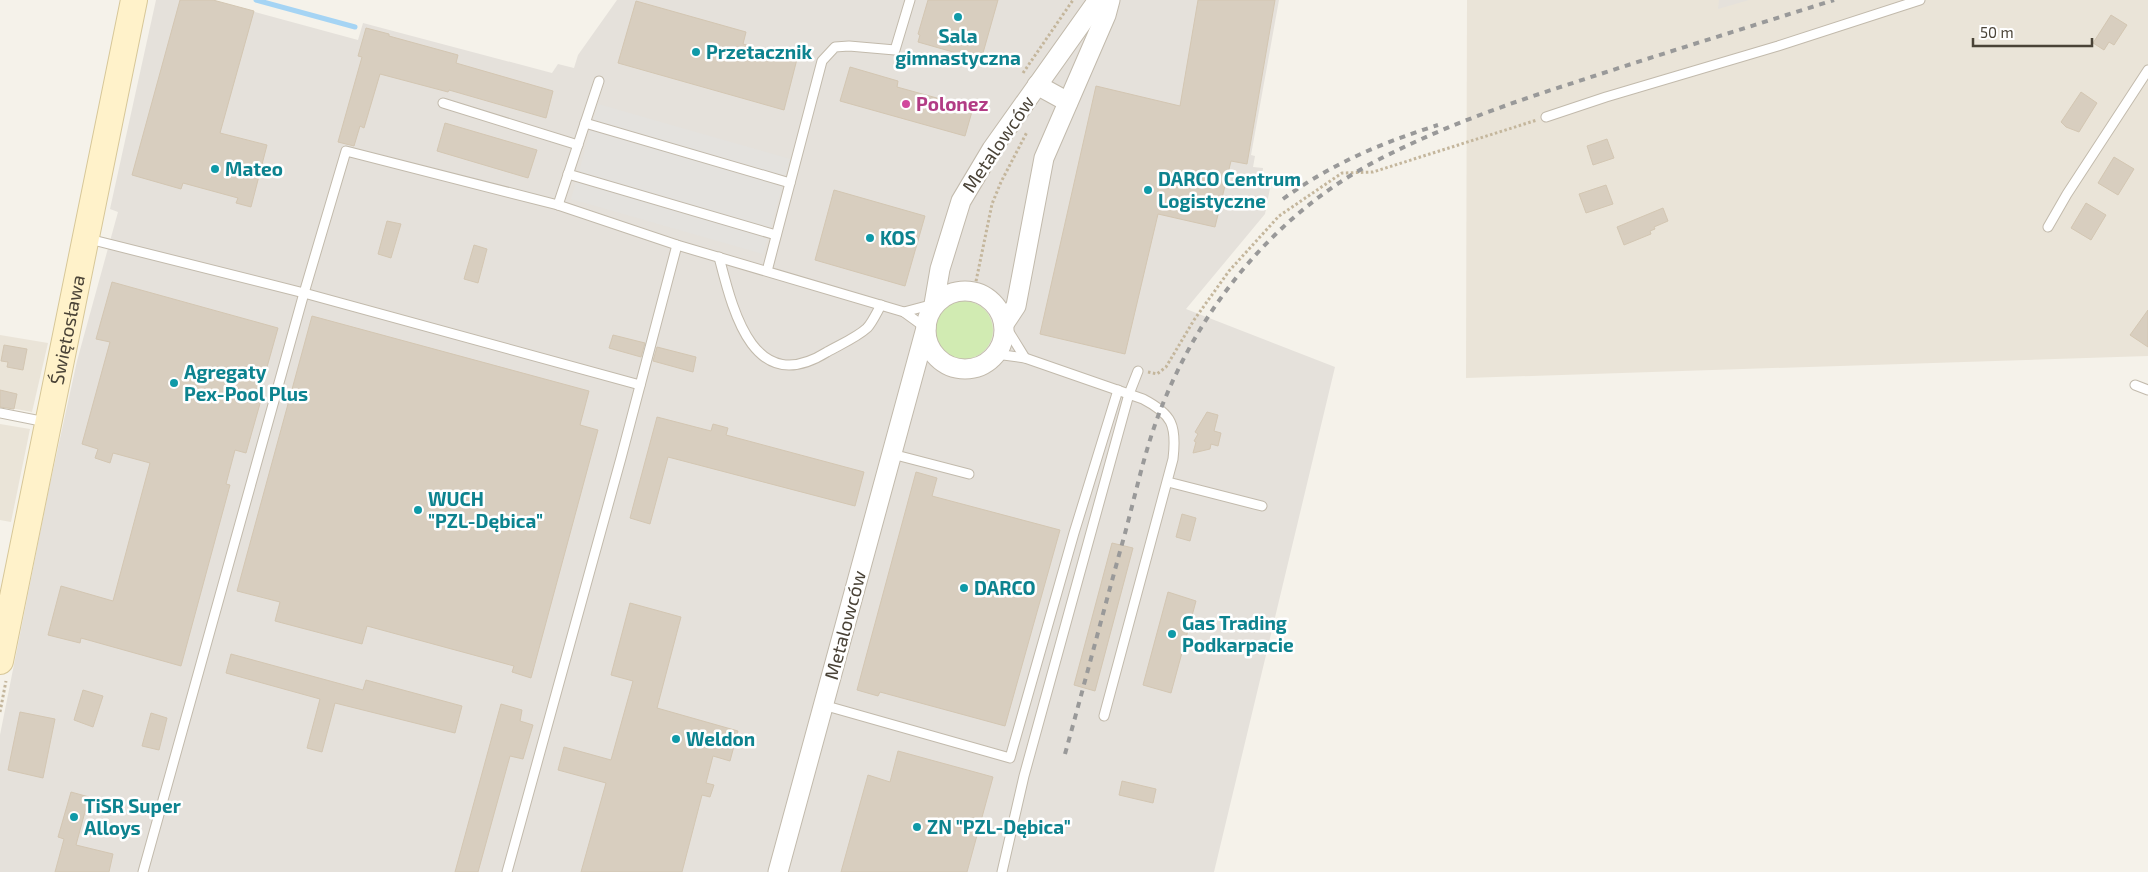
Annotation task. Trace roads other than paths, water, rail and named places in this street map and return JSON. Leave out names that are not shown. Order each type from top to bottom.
[{"type":"street","name":"Świętosława","points":[[0,661],[134,0]]},
{"type":"street","name":"Metalowców","points":[[778,872],[928,316],[934,304],[940,269],[960,201],[992,149],[1098,0]]},
{"type":"street","name":"Metalowców","points":[[996,354],[1005,332],[1004,324],[1016,306],[1044,158],[1106,15],[1110,0]]},
{"type":"street","points":[[1037,85],[1068,102]]},
{"type":"street","points":[[934,304],[944,296],[958,291],[974,291],[982,294],[998,306],[1004,324]]},
{"type":"street","points":[[926,328],[927,341],[933,353],[944,363],[956,368],[971,369],[985,364],[996,354]]},
{"type":"street","points":[[913,377],[944,363]]},
{"type":"lane","points":[[767,271],[822,61],[834,47],[849,46],[895,50],[910,0]]},
{"type":"lane","points":[[1546,117],[1606,96],[1778,46],[1920,0]]},
{"type":"lane","points":[[2048,228],[2067,194],[2148,70]]},
{"type":"lane","points":[[558,205],[599,81]]},
{"type":"lane","points":[[443,103],[578,145]]},
{"type":"lane","points":[[585,123],[790,183]]},
{"type":"lane","points":[[143,872],[304,293],[346,151],[558,205],[677,245],[904,312],[926,328]]},
{"type":"lane","points":[[568,174],[776,235]]},
{"type":"lane","points":[[86,238],[304,293],[640,385]]},
{"type":"lane","points":[[507,872],[622,458],[677,245]]},
{"type":"lane","points":[[719,257],[726,286],[748,339],[764,358],[782,365],[800,365],[818,358],[867,328],[881,306]]},
{"type":"lane","points":[[904,312],[934,304]]},
{"type":"lane","points":[[1004,324],[1025,358]]},
{"type":"lane","points":[[996,354],[1025,358],[1118,390],[1161,408],[1167,414],[1174,441],[1173,459],[1104,716]]},
{"type":"lane","points":[[1002,872],[1027,767],[1129,394],[1138,371]]},
{"type":"lane","points":[[2135,385],[2148,390]]},
{"type":"lane","points":[[823,705],[1010,758],[1074,533],[1118,390]]},
{"type":"lane","points":[[0,413],[48,423]]},
{"type":"lane","points":[[892,454],[970,474]]},
{"type":"lane","points":[[1168,482],[1262,506]]},
{"type":"waterway","points":[[256,0],[355,27]]},
{"type":"railway","points":[[1065,754],[1146,454],[1162,406],[1179,368],[1199,332],[1222,297],[1247,264],[1276,234],[1340,182],[1376,161],[1425,137],[1553,89],[1834,0]]},
{"type":"railway","points":[[1283,199],[1338,165],[1396,139],[1438,125]]},
{"type":"place","name":"Sala gimnastyczna","points":[[958,17]]},
{"type":"place","name":"Przetacznik","points":[[696,52]]},
{"type":"place","name":"Polonez","points":[[906,104]]},
{"type":"place","name":"Mateo","points":[[215,169]]},
{"type":"place","name":"DARCO Centrum Logistyczne","points":[[1148,190]]},
{"type":"place","name":"KOS","points":[[870,238]]},
{"type":"place","name":"Agregaty Pex-Pool Plus","points":[[174,383]]},
{"type":"place","name":"WUCH \"PZL-Dębica\"","points":[[418,510]]},
{"type":"place","name":"DARCO","points":[[964,588]]},
{"type":"place","name":"Gas Trading Podkarpacie","points":[[1172,634]]},
{"type":"place","name":"Weldon","points":[[676,739]]},
{"type":"place","name":"TiSR Super Alloys","points":[[74,817]]},
{"type":"place","name":"ZN \"PZL-Dębica\"","points":[[917,827]]}]
